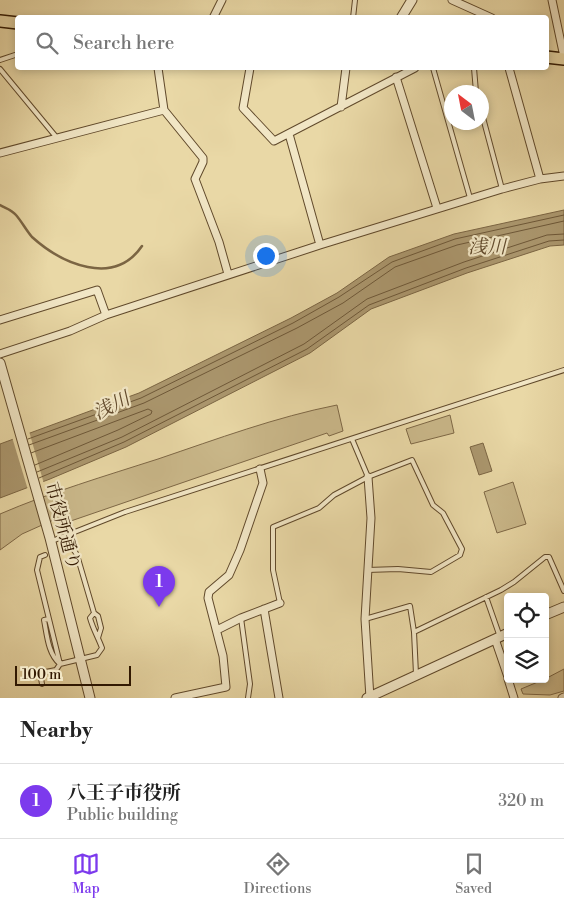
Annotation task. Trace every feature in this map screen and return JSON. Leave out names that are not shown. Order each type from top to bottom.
[{"type":"main road","points":[[0,20],[15,22]]},
{"type":"main road","points":[[549,57],[564,58]]},
{"type":"street","points":[[214,15],[222,0]]},
{"type":"street","points":[[403,15],[412,0]]},
{"type":"street","points":[[452,0],[485,15]]},
{"type":"street","points":[[552,0],[564,58]]},
{"type":"street","points":[[158,70],[164,110],[203,158],[195,179],[219,242],[228,274]]},
{"type":"street","points":[[250,70],[243,108],[274,141],[411,70]]},
{"type":"street","points":[[341,107],[346,70]]},
{"type":"street","points":[[510,70],[540,179]]},
{"type":"street","points":[[396,77],[437,208]]},
{"type":"street","points":[[0,153],[164,110]]},
{"type":"street","points":[[289,134],[320,245]]},
{"type":"street","points":[[0,354],[70,331],[106,315],[228,274],[437,208],[502,188],[540,179],[564,176]]},
{"type":"street","points":[[0,318],[97,290],[106,315]]},
{"type":"street","name":"市役所通り","points":[[0,363],[51,539],[90,698]]},
{"type":"street","points":[[175,698],[226,687],[223,656],[208,598],[209,592],[229,575],[240,550],[263,483],[264,478],[260,469]]},
{"type":"street","points":[[368,477],[371,518],[365,619],[369,698],[501,636],[504,654]]},
{"type":"street","points":[[217,630],[241,618],[280,603]]},
{"type":"street","points":[[549,613],[564,607]]},
{"type":"street","points":[[264,609],[279,698]]},
{"type":"street","points":[[510,683],[514,698]]},
{"type":"lane","points":[[354,15],[356,0]]},
{"type":"lane","points":[[0,60],[15,55]]},
{"type":"lane","points":[[0,69],[57,138]]},
{"type":"lane","points":[[434,70],[470,198]]},
{"type":"lane","points":[[474,70],[475,85]]},
{"type":"lane","points":[[486,130],[502,188]]},
{"type":"lane","points":[[51,539],[125,512],[564,370]]},
{"type":"lane","points":[[352,439],[368,477]]},
{"type":"lane","points":[[280,603],[273,570],[273,527],[319,508],[334,495],[368,477],[412,460],[433,505],[443,513],[462,549],[460,555],[431,572],[398,569],[367,570]]},
{"type":"lane","points":[[63,548],[66,546],[74,550],[77,555],[94,613],[98,616],[101,628],[98,638]]},
{"type":"lane","points":[[45,555],[40,557],[37,570],[60,664]]},
{"type":"lane","points":[[414,632],[514,582],[545,557],[549,557],[564,591]]},
{"type":"lane","points":[[486,597],[501,636]]},
{"type":"lane","points":[[365,619],[410,606],[414,632],[416,676]]},
{"type":"lane","points":[[42,684],[40,673],[56,670],[60,664],[97,655],[102,648],[93,630],[90,618],[94,613]]},
{"type":"lane","points":[[241,618],[250,684],[248,698]]},
{"type":"lane","points":[[50,619],[44,620],[51,652],[60,664]]},
{"type":"shaded area","points":[[337,405],[343,431],[329,436],[327,433],[65,523],[60,517],[22,534],[0,550],[0,514],[58,491],[247,429]]},
{"type":"shaded area","points":[[450,415],[454,433],[411,444],[406,429]]},
{"type":"shaded area","points":[[513,482],[526,524],[497,533],[484,492]]},
{"type":"shaded area","points":[[564,669],[564,691],[550,695],[523,694],[521,689],[535,683],[549,683],[549,677]]},
{"type":"water","name":"浅川","points":[[564,210],[564,245],[550,246],[467,273],[371,309],[310,353],[126,447],[0,498],[0,444],[139,393],[291,318],[337,293],[389,257],[454,234]]},
{"type":"water","points":[[483,443],[492,471],[479,475],[470,447]]},
{"type":"pier","points":[[29,431],[44,484],[28,490],[12,437]]},
{"type":"waterway","points":[[0,205],[14,213],[32,237],[44,247],[73,263],[88,267],[103,268],[117,266],[130,258],[142,246]]},
{"type":"place","name":"八王子市役所","points":[[159,607]]}]
